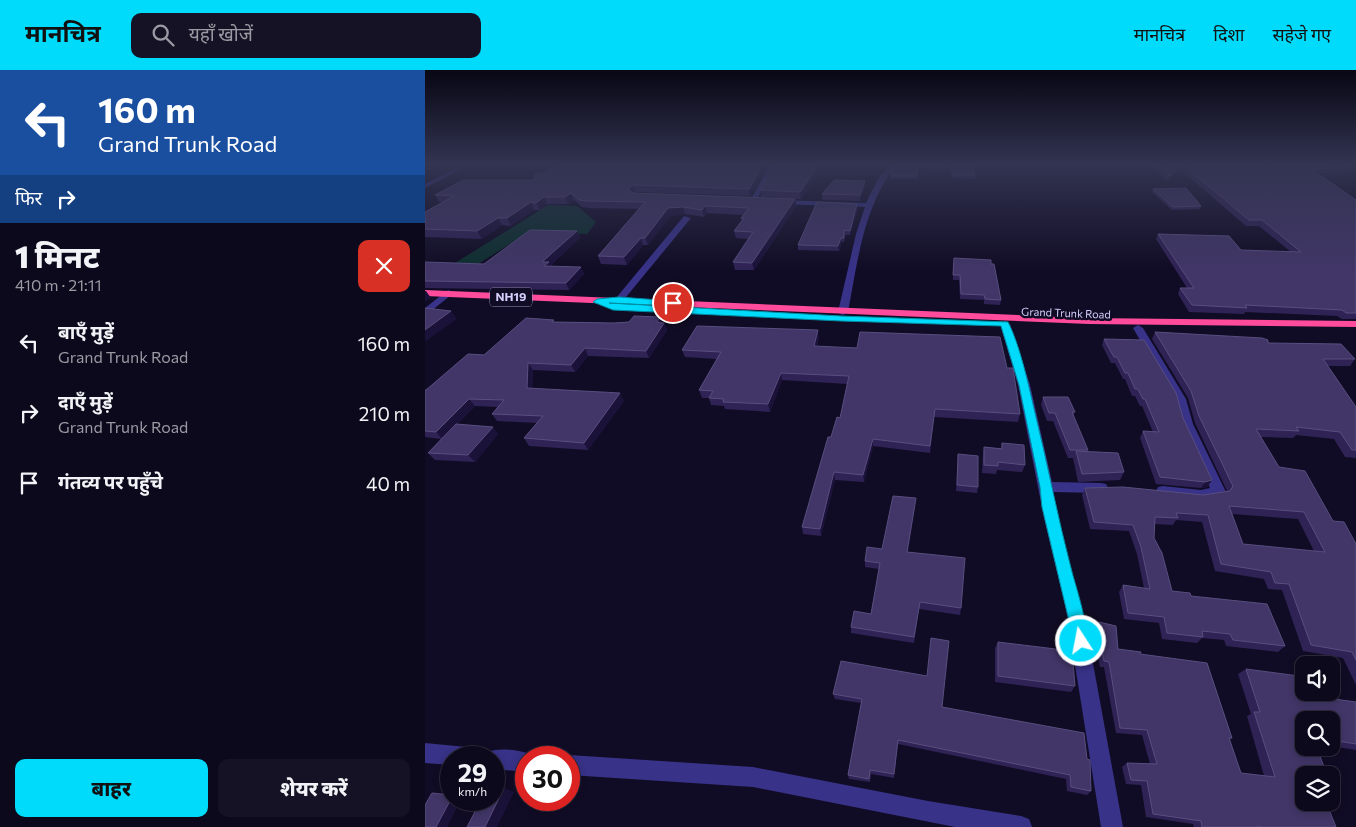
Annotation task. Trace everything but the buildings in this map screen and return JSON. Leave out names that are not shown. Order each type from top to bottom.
[{"type":"highway","name":"Grand Trunk Road","points":[[425,293],[597,302],[619,300],[843,312],[1137,322],[1356,324]]},
{"type":"highway","name":"Grand Trunk Road","points":[[597,302],[613,307],[841,319],[1138,328],[1356,331]]},
{"type":"street","points":[[843,312],[871,199]]},
{"type":"street","points":[[743,201],[763,201]]},
{"type":"street","points":[[772,202],[869,205]]},
{"type":"street","points":[[619,300],[687,218]]},
{"type":"street","points":[[425,313],[448,294]]},
{"type":"street","points":[[1005,324],[1024,385],[1046,487],[1048,507],[1074,606],[1090,690],[1112,827]]},
{"type":"street","points":[[1138,328],[1180,399],[1187,424],[1219,492],[1201,494],[1147,490]]},
{"type":"street","points":[[1046,487],[1120,488]]},
{"type":"street","points":[[425,753],[440,754]]},
{"type":"street","points":[[580,767],[753,777],[928,812],[1021,827]]},
{"type":"green space","points":[[548,205],[577,206],[596,222],[587,234],[529,232],[478,264],[455,263]]},
{"type":"route","points":[[673,303],[619,300],[597,302],[613,307],[841,319],[1005,324],[1024,385],[1046,487],[1048,507],[1074,606],[1081,641]]}]
